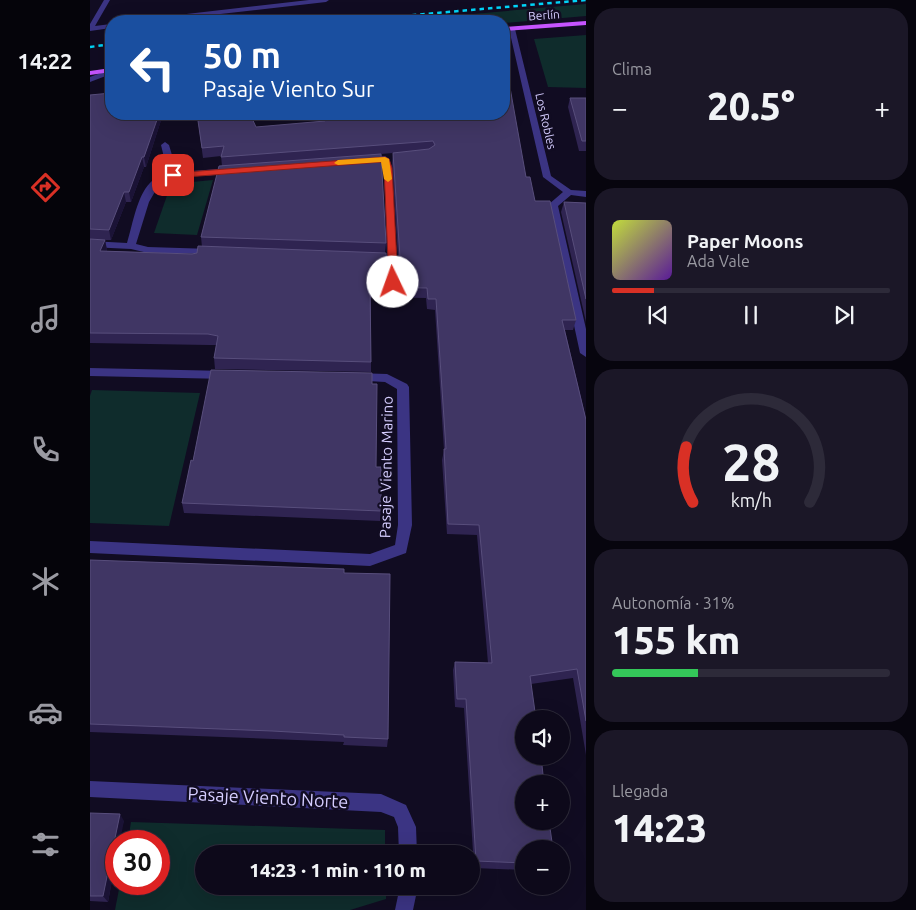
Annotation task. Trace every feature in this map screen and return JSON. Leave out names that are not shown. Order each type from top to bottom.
[{"type":"main road","name":"Berlín","points":[[510,29],[586,23]]},
{"type":"main road","points":[[90,73],[105,71]]},
{"type":"street","points":[[91,28],[107,0]]},
{"type":"street","points":[[196,15],[326,0]]},
{"type":"street","points":[[91,28],[105,27]]},
{"type":"street","name":"Los Robles","points":[[510,37],[547,177],[569,192],[586,194]]},
{"type":"street","points":[[90,80],[105,73]]},
{"type":"street","points":[[165,145],[173,175]]},
{"type":"street","points":[[356,162],[389,159],[393,282]]},
{"type":"street","points":[[131,246],[150,189],[157,180],[173,175],[240,170]]},
{"type":"street","points":[[569,192],[553,205],[586,353]]},
{"type":"street","points":[[90,244],[131,246],[148,250],[226,253]]},
{"type":"street","points":[[363,257],[392,258]]},
{"type":"street","points":[[90,372],[238,375]]},
{"type":"street","name":"Pasaje Viento Marino","points":[[90,547],[370,560],[401,549],[405,525],[403,387],[387,378],[347,377]]},
{"type":"street","name":"Pasaje Viento Norte","points":[[90,789],[381,803],[400,812],[407,827],[408,845]]},
{"type":"street","points":[[404,910],[408,895]]},
{"type":"green space","points":[[586,4],[586,16],[510,22],[510,15],[461,15]]},
{"type":"green space","points":[[586,35],[586,88],[548,87],[534,39]]},
{"type":"green space","points":[[213,180],[197,235],[154,233],[171,184]]},
{"type":"green space","points":[[92,390],[200,393],[169,526],[90,523],[90,396]]},
{"type":"green space","points":[[131,822],[385,830],[385,845],[195,845],[195,895],[386,895],[386,899],[350,910],[115,910],[118,895],[170,895],[170,830],[130,830]]},
{"type":"building","points":[[510,88],[526,177],[530,177],[535,201],[550,201],[576,320],[562,320],[586,420],[586,721],[577,669],[530,676],[535,710],[515,710],[515,765],[542,765],[543,775],[515,775],[515,830],[550,830],[552,840],[515,840],[515,863],[480,861],[480,845],[475,845],[466,699],[457,699],[455,662],[492,663],[479,525],[448,524],[444,449],[446,449],[436,299],[428,299],[427,288],[370,287],[371,362],[214,358],[218,336],[208,334],[90,333],[90,239],[105,240],[100,251],[192,254],[197,253],[198,246],[386,253],[387,272],[395,276],[401,272],[393,153],[429,149],[435,145],[433,141],[221,157],[224,146],[202,148],[198,120],[253,120],[256,127],[324,120],[510,120]]},
{"type":"building","points":[[105,94],[105,120],[157,120],[129,192],[124,192],[109,230],[90,229],[90,95]]},
{"type":"building","points":[[570,98],[586,98],[586,141],[582,141]]},
{"type":"building","points":[[381,154],[386,243],[201,237],[219,166]]},
{"type":"building","points":[[564,202],[586,203],[586,299]]},
{"type":"building","points":[[211,370],[372,373],[372,384],[377,384],[376,467],[381,467],[381,511],[182,503],[191,460],[193,461]]},
{"type":"building","points":[[90,560],[344,569],[344,573],[390,574],[388,739],[272,731],[90,724]]},
{"type":"building","points":[[90,813],[120,814],[117,830],[105,830],[105,886],[103,896],[90,896]]},
{"type":"railway","points":[[413,15],[586,0]]},
{"type":"railway","points":[[90,47],[105,45]]},
{"type":"slow traffic","points":[[338,163],[385,159],[388,168],[388,179]]},
{"type":"route","points":[[173,175],[385,159],[388,168],[393,282]]}]
